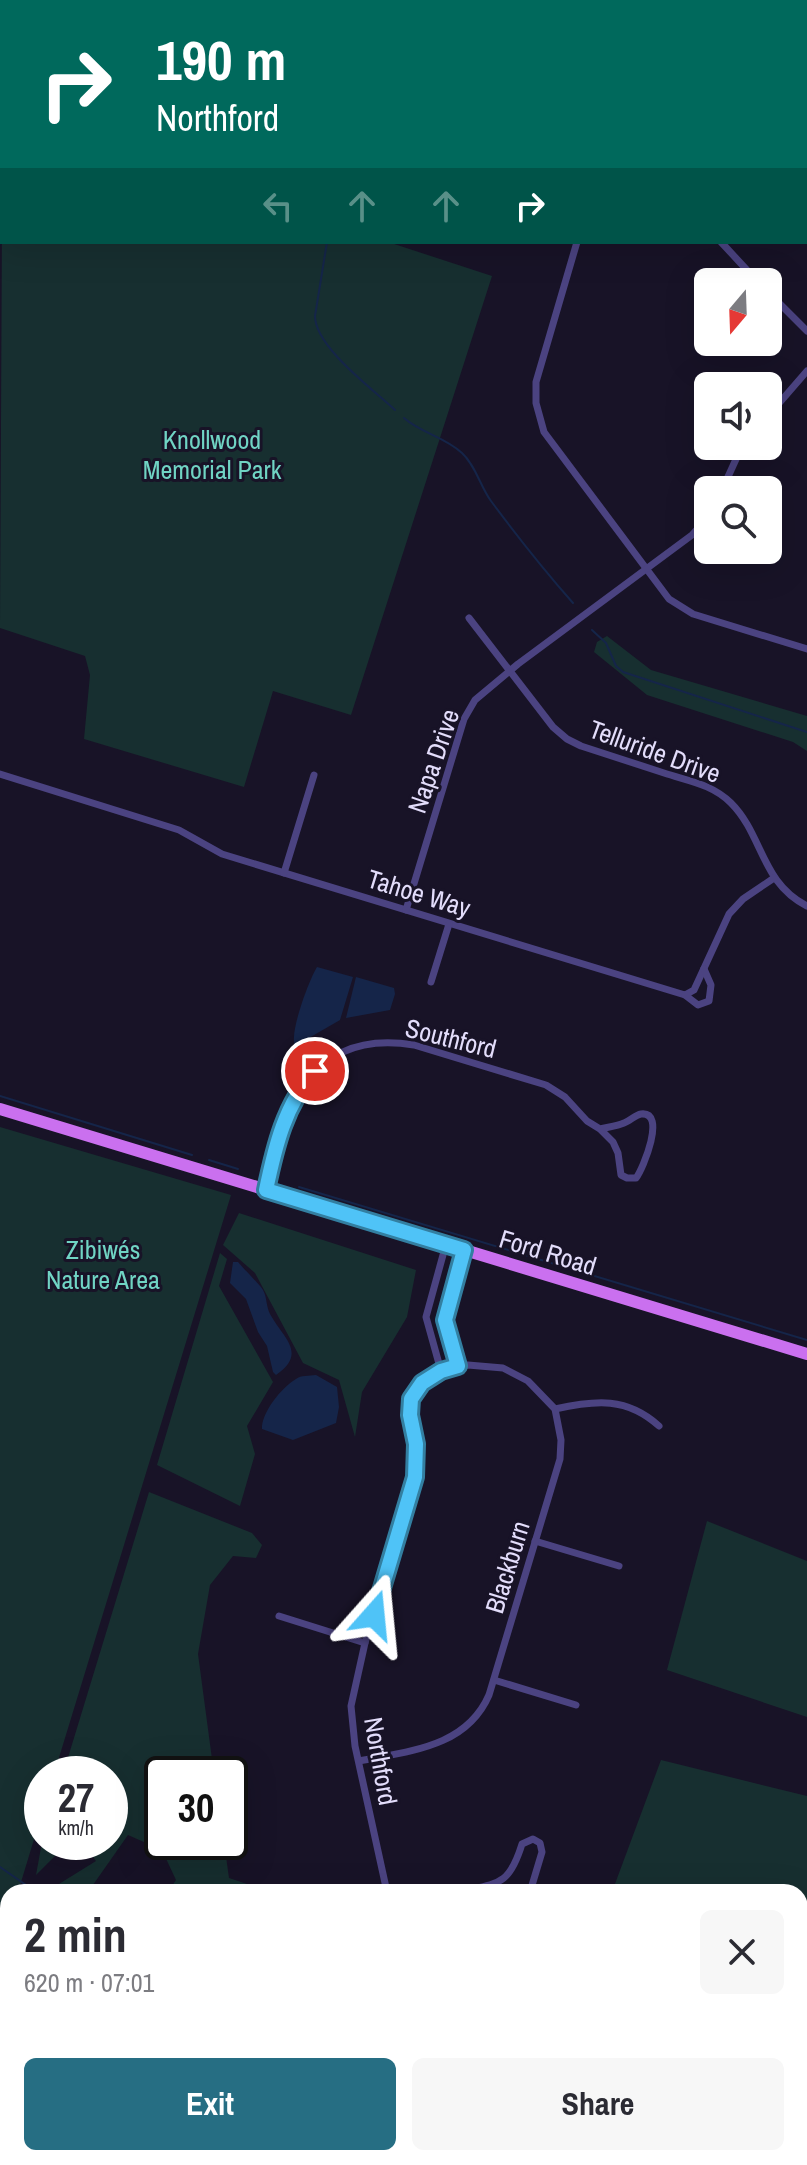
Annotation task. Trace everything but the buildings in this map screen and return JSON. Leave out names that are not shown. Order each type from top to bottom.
[{"type":"main road","name":"Ford Road","points":[[0,1109],[807,1354]]},
{"type":"street","points":[[576,244],[535,391],[538,414],[551,442],[669,599],[685,610],[807,649]]},
{"type":"street","points":[[723,244],[745,268]]},
{"type":"street","points":[[782,306],[807,331]]},
{"type":"street","points":[[782,400],[807,371]]},
{"type":"street","name":"Napa Drive","points":[[406,910],[464,719],[475,700],[510,670],[694,533]]},
{"type":"street","name":"Telluride Drive","points":[[469,618],[553,727],[567,739],[705,785],[732,804],[743,818],[774,878]]},
{"type":"street","name":"Tahoe Way","points":[[0,774],[179,830],[222,854],[685,995]]},
{"type":"street","points":[[284,873],[314,775]]},
{"type":"street","points":[[704,969],[711,985],[709,1001],[698,1005],[685,995],[694,990],[729,914],[743,899],[774,878],[798,902],[807,906]]},
{"type":"street","points":[[431,982],[449,924]]},
{"type":"street","name":"Southford","points":[[266,1190],[280,1135],[297,1093],[315,1071],[331,1059],[368,1044],[414,1045],[546,1085],[565,1097],[616,1147],[621,1175],[636,1178],[642,1171],[654,1128],[653,1120],[642,1114],[600,1129]]},
{"type":"street","points":[[441,1371],[426,1317],[446,1244]]},
{"type":"street","points":[[464,1250],[445,1320],[458,1366],[503,1368],[528,1381],[555,1409],[589,1402],[624,1405],[645,1413],[659,1426]]},
{"type":"street","name":"Northford","points":[[385,1884],[353,1735],[351,1706],[365,1643],[415,1477],[416,1444],[410,1415],[411,1399],[422,1383],[441,1371],[458,1366]]},
{"type":"street","name":"Blackburn","points":[[359,1761],[425,1748],[461,1732],[481,1711],[494,1680],[560,1459],[561,1440],[555,1409]]},
{"type":"street","points":[[535,1541],[619,1566]]},
{"type":"street","points":[[279,1616],[365,1643]]},
{"type":"street","points":[[494,1680],[576,1705]]},
{"type":"street","points":[[495,1884],[510,1875],[522,1844],[533,1839],[540,1843],[542,1852],[532,1884]]},
{"type":"green space","name":"Knollwood Memorial Park","points":[[2,244],[394,244],[492,276],[351,715],[273,691],[244,787],[84,739],[90,675],[85,656],[0,628]]},
{"type":"green space","points":[[607,636],[651,670],[807,716],[807,751],[793,742],[647,695],[594,652],[597,642]]},
{"type":"green space","name":"Zibiwés Nature Area","points":[[0,1127],[231,1195],[60,1756],[24,1756],[24,1860],[28,1860],[20,1884],[0,1884]]},
{"type":"green space","points":[[239,1213],[416,1270],[407,1317],[362,1392],[355,1437],[339,1380],[303,1363],[255,1273],[223,1245]]},
{"type":"green space","points":[[220,1253],[227,1259],[219,1286],[273,1382],[247,1426],[255,1454],[240,1506],[157,1465]]},
{"type":"green space","points":[[149,1492],[252,1533],[262,1545],[256,1558],[233,1556],[210,1585],[198,1654],[212,1756],[144,1756],[144,1842],[128,1835],[128,1756],[68,1756]]},
{"type":"green space","points":[[707,1521],[807,1561],[807,1717],[667,1670]]},
{"type":"green space","points":[[661,1760],[807,1796],[807,1884],[615,1884]]},
{"type":"green space","points":[[39,1860],[51,1860],[36,1875]]},
{"type":"green space","points":[[110,1860],[94,1884],[59,1884],[96,1861]]},
{"type":"green space","points":[[167,1860],[226,1860],[229,1878],[247,1884],[173,1884],[176,1880]]},
{"type":"water","points":[[317,967],[353,977],[340,1020],[295,1046],[297,1019]]},
{"type":"water","points":[[356,977],[394,988],[390,1010],[346,1018]]},
{"type":"water","points":[[233,1262],[238,1262],[263,1290],[270,1314],[290,1345],[290,1360],[276,1375],[246,1299],[230,1283]]},
{"type":"water","points":[[316,1375],[337,1387],[339,1407],[336,1423],[293,1440],[262,1429],[269,1408],[285,1388],[298,1378]]},
{"type":"waterway","points":[[327,244],[315,316],[318,328],[335,354],[395,410]]},
{"type":"waterway","points":[[404,418],[448,443],[467,458],[491,501],[573,603]]},
{"type":"waterway","points":[[592,630],[606,643],[616,666],[623,672],[807,732]]},
{"type":"waterway","points":[[0,1096],[192,1155]]},
{"type":"waterway","points":[[209,1160],[238,1169]]},
{"type":"waterway","points":[[299,1187],[807,1340]]},
{"type":"waterway","points":[[0,1867],[25,1884]]},
{"type":"route","points":[[315,1071],[290,1107],[266,1190],[464,1250],[445,1320],[458,1366],[441,1371],[422,1383],[411,1399],[410,1415],[416,1444],[415,1477],[374,1615]]}]
